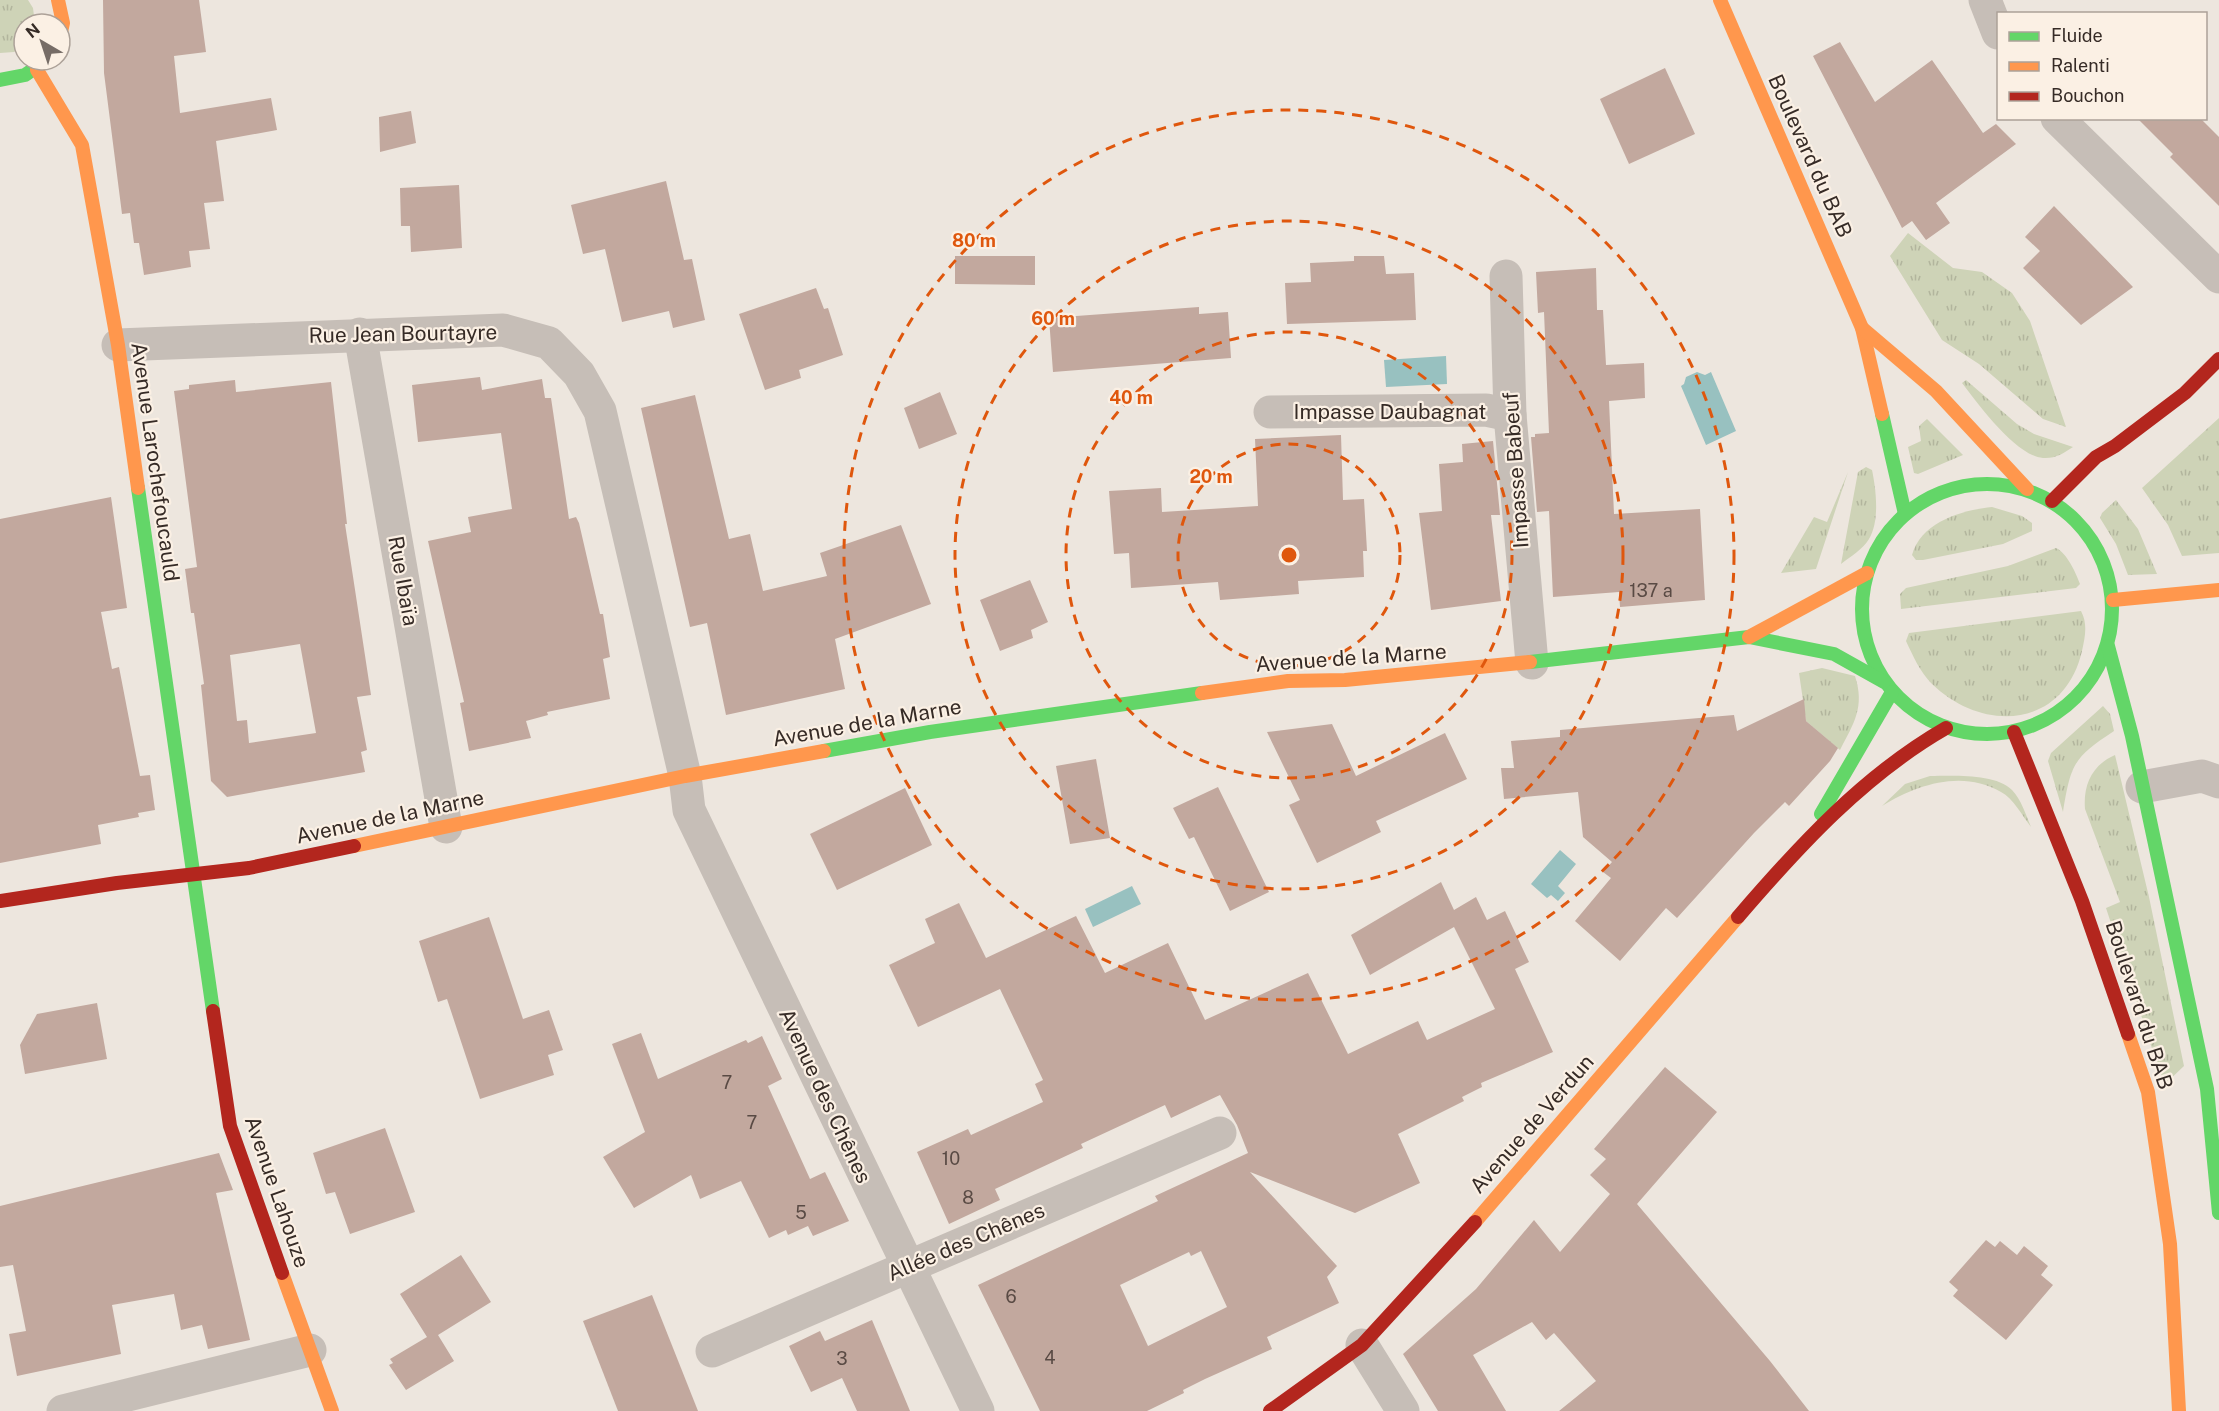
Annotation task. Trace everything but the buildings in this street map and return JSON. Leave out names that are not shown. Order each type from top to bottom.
[{"type":"main road","name":"Boulevard du BAB","points":[[1720,0],[1862,328],[1905,514]]},
{"type":"main road","points":[[0,80],[21,78],[31,72]]},
{"type":"main road","name":"Avenue Larochefoucauld","points":[[46,72],[82,145],[118,345],[192,873]]},
{"type":"main road","name":"Boulevard du BAB","points":[[1862,328],[1936,390],[2027,489]]},
{"type":"main road","points":[[2052,501],[2096,457],[2115,446],[2185,393],[2219,359]]},
{"type":"main road","points":[[1995,483],[2027,489],[2052,501],[2077,520],[2095,544],[2108,571],[2113,600],[2113,623],[2108,645],[2094,676],[2073,701],[2046,721],[2014,732],[1980,735],[1946,728],[1916,713],[1888,687],[1869,652],[1861,623],[1867,573],[1882,540],[1905,514],[1932,496],[1962,486],[1995,483]]},
{"type":"main road","name":"Avenue de la Marne","points":[[1749,637],[1867,573]]},
{"type":"main road","points":[[2113,600],[2219,590]]},
{"type":"main road","name":"Avenue de la Marne","points":[[0,901],[192,873],[249,868],[685,776],[930,732],[1288,681],[1345,680],[1532,663],[1749,637],[1834,654],[1888,687]]},
{"type":"main road","name":"Boulevard du BAB","points":[[2108,645],[2213,1093],[2219,1213]]},
{"type":"main road","name":"Avenue de Verdun","points":[[1804,841],[1888,687]]},
{"type":"main road","name":"Avenue de Verdun","points":[[1270,1411],[1362,1345],[1476,1221],[1804,841],[1908,750],[1946,728]]},
{"type":"main road","name":"Boulevard du BAB","points":[[2014,732],[2082,901],[2148,1092],[2170,1244],[2179,1411]]},
{"type":"main road","name":"Avenue Lahouze","points":[[192,873],[230,1126],[332,1411]]},
{"type":"street","points":[[1985,0],[1997,30]]},
{"type":"street","points":[[2059,120],[2219,277]]},
{"type":"street","name":"Impasse Babeuf","points":[[1506,276],[1510,415],[1532,663]]},
{"type":"street","name":"Rue Jean Bourtayre","points":[[118,345],[503,330],[549,343],[579,374],[600,411],[685,776]]},
{"type":"street","name":"Rue Ibaïa","points":[[360,334],[446,827]]},
{"type":"street","name":"Impasse Daubagnat","points":[[1270,412],[1486,410],[1510,415]]},
{"type":"street","name":"Avenue des Chênes","points":[[685,776],[689,810],[978,1411]]},
{"type":"street","points":[[2142,787],[2202,776],[2219,782]]},
{"type":"street","name":"Allée des Chênes","points":[[712,1351],[1220,1133]]},
{"type":"street","points":[[1362,1345],[1403,1411]]},
{"type":"street","points":[[63,1411],[310,1350]]},
{"type":"green space","points":[[0,0],[28,0],[34,12],[12,12],[12,52],[0,53]]},
{"type":"green space","points":[[1908,233],[1953,268],[1982,272],[2012,293],[2030,321],[2066,427],[2043,419],[1979,364],[1942,340],[1890,256]]},
{"type":"green space","points":[[1966,380],[2017,424],[2034,434],[2073,447],[2051,458],[2032,455],[1998,428],[1962,383]]},
{"type":"green space","points":[[2219,418],[2219,553],[2182,556],[2168,525],[2142,488]]},
{"type":"green space","points":[[1927,419],[1963,455],[1918,474],[1914,473],[1908,447],[1921,441],[1919,426]]},
{"type":"green space","points":[[1866,467],[1872,470],[1876,495],[1875,523],[1866,543],[1841,564],[1858,472]]},
{"type":"green space","points":[[1848,472],[1816,569],[1781,573],[1814,517],[1827,522]]},
{"type":"green space","points":[[2116,500],[2138,529],[2157,574],[2128,575],[2116,544],[2100,518],[2102,513]]},
{"type":"green space","points":[[1992,507],[2022,516],[2032,523],[2032,531],[2003,544],[1923,560],[1916,560],[1912,555],[1924,534],[1933,526],[1968,511]]},
{"type":"green space","points":[[2056,548],[2064,554],[2074,569],[2080,584],[2076,588],[1901,609],[1900,594],[1906,588],[2008,566]]},
{"type":"green space","points":[[2081,611],[2085,621],[2085,636],[2073,677],[2058,696],[2040,708],[2020,715],[1998,716],[1975,711],[1953,700],[1928,679],[1917,664],[1906,641],[1909,633]]},
{"type":"green space","points":[[1822,668],[1855,676],[1858,687],[1856,714],[1840,750],[1806,721],[1799,673]]},
{"type":"green space","points":[[2103,706],[2110,714],[2114,731],[2090,748],[2076,764],[2063,812],[2048,761],[2051,753]]},
{"type":"green space","points":[[2115,755],[2149,897],[2184,1066],[2164,1085],[2106,908],[2120,902],[2085,809],[2086,792],[2091,777],[2100,764]]},
{"type":"green space","points":[[1930,776],[1984,778],[2004,785],[2018,798],[2031,827],[2014,803],[2001,792],[1986,785],[1971,782],[1940,782],[1924,786],[1882,806],[1905,784]]},
{"type":"water","points":[[1446,356],[1447,384],[1386,387],[1384,360]]},
{"type":"water","points":[[1697,372],[1705,375],[1711,372],[1736,431],[1706,445],[1681,386],[1686,377]]},
{"type":"water","points":[[1560,850],[1576,864],[1558,886],[1565,893],[1558,901],[1551,895],[1547,898],[1531,884]]},
{"type":"water","points":[[1132,886],[1141,904],[1093,927],[1085,909]]},
{"type":"traffic: fast","points":[[0,80],[29,72]]},
{"type":"traffic: fast","points":[[1882,414],[1905,514]]},
{"type":"traffic: fast","points":[[1975,484],[1999,484],[2035,493],[2057,505],[2076,520],[2091,539],[2103,561],[2110,585],[2112,609],[2110,633],[2103,657],[2091,679],[2076,698],[2057,713],[2035,725],[1999,734],[1975,734],[1939,725],[1917,713],[1898,698],[1883,679],[1871,657],[1862,621],[1862,597],[1871,561],[1883,539],[1898,520],[1917,505],[1939,493],[1975,484]]},
{"type":"traffic: fast","points":[[138,488],[213,1011]]},
{"type":"traffic: fast","points":[[1530,662],[1749,637],[1834,654],[1884,682]]},
{"type":"traffic: fast","points":[[2108,646],[2132,736],[2207,1089],[2219,1213]]},
{"type":"traffic: fast","points":[[1821,814],[1892,692]]},
{"type":"traffic: fast","points":[[824,751],[930,732],[1202,693]]},
{"type":"traffic: slow","points":[[58,0],[61,12]]},
{"type":"traffic: slow","points":[[1720,0],[1862,328],[1882,414]]},
{"type":"traffic: slow","points":[[38,72],[82,145],[118,345],[138,488]]},
{"type":"traffic: slow","points":[[1862,328],[1936,391],[2027,489]]},
{"type":"traffic: slow","points":[[1749,637],[1867,573]]},
{"type":"traffic: slow","points":[[2113,600],[2219,590]]},
{"type":"traffic: slow","points":[[1202,693],[1288,681],[1345,680],[1530,662]]},
{"type":"traffic: slow","points":[[354,846],[685,776],[824,751]]},
{"type":"traffic: slow","points":[[1475,1222],[1738,917]]},
{"type":"traffic: slow","points":[[2128,1034],[2148,1092],[2170,1244],[2179,1411]]},
{"type":"traffic: slow","points":[[282,1273],[332,1411]]},
{"type":"traffic: jam","points":[[2052,501],[2096,457],[2115,446],[2185,393],[2219,359]]},
{"type":"traffic: jam","points":[[1738,917],[1809,838],[1860,790],[1887,767],[1946,728]]},
{"type":"traffic: jam","points":[[2014,732],[2082,901],[2128,1034]]},
{"type":"traffic: jam","points":[[0,901],[117,883],[249,868],[354,846]]},
{"type":"traffic: jam","points":[[213,1011],[230,1126],[282,1273]]},
{"type":"traffic: jam","points":[[1270,1411],[1362,1345],[1475,1222]]}]
